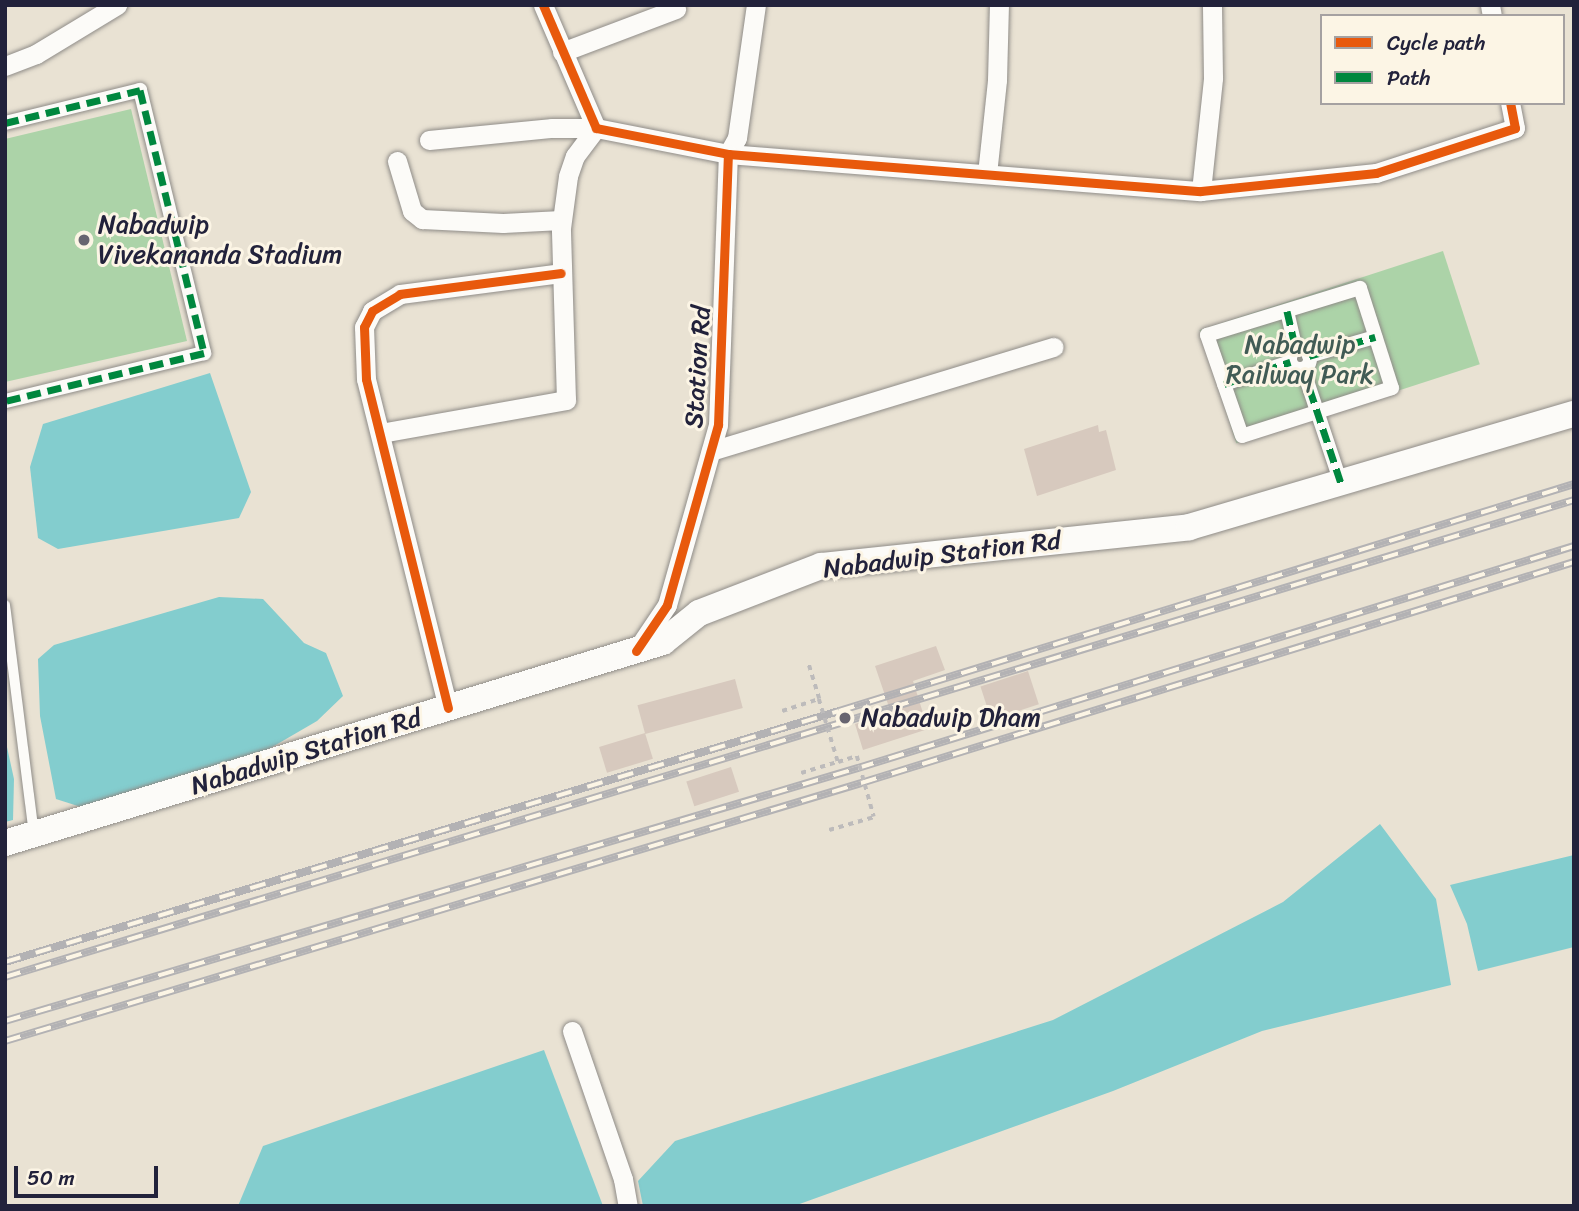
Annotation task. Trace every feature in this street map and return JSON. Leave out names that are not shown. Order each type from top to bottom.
[{"type":"main road","name":"Nabadwip Station Rd","points":[[5,843],[663,642],[699,613],[821,566],[1189,527],[1574,414]]},
{"type":"street","points":[[5,66],[36,54],[117,5]]},
{"type":"street","points":[[543,5],[596,128]]},
{"type":"street","name":"Station Rd","points":[[636,651],[667,605],[718,425],[728,154],[737,138],[755,5]]},
{"type":"street","points":[[987,174],[997,80],[999,5]]},
{"type":"street","points":[[1201,191],[1213,78],[1212,5]]},
{"type":"street","points":[[562,52],[676,9]]},
{"type":"street","points":[[5,123],[141,90],[204,353],[5,401]]},
{"type":"street","points":[[429,140],[552,128],[596,128],[728,154],[1201,191],[1376,173],[1515,128],[1510,105]]},
{"type":"street","points":[[381,432],[566,400],[561,220],[568,176],[575,156],[596,128]]},
{"type":"street","points":[[397,161],[412,211],[422,219],[503,223],[561,220]]},
{"type":"street","points":[[448,708],[366,379],[362,342],[364,327],[372,312],[400,294],[561,273]]},
{"type":"street","points":[[1360,288],[1392,388],[1242,436],[1207,335],[1286,311],[1360,288]]},
{"type":"street","points":[[1286,311],[1341,482]]},
{"type":"street","points":[[1224,384],[1376,337]]},
{"type":"street","points":[[711,451],[1054,348]]},
{"type":"street","points":[[572,1031],[622,1179],[628,1206]]},
{"type":"lane","points":[[5,605],[34,835]]},
{"type":"path","points":[[808,662],[838,762]]},
{"type":"path","points":[[782,711],[819,699]]},
{"type":"path","points":[[801,773],[857,756],[873,817],[829,830]]},
{"type":"green space","name":"Nabadwip Vivekananda Stadium","points":[[131,109],[187,341],[5,382],[5,139]]},
{"type":"green space","name":"Nabadwip Railway Park","points":[[1443,251],[1480,364],[1236,443],[1200,330]]},
{"type":"water","points":[[210,373],[251,492],[239,518],[58,549],[38,538],[30,467],[43,424]]},
{"type":"water","points":[[219,597],[263,599],[304,643],[326,653],[343,696],[317,721],[262,753],[81,807],[56,799],[40,716],[38,659],[54,645]]},
{"type":"water","points":[[5,738],[14,779],[13,820],[5,822]]},
{"type":"water","points":[[1380,824],[1436,899],[1451,985],[1262,1031],[1113,1091],[794,1206],[643,1206],[638,1181],[675,1141],[1053,1020],[1283,902]]},
{"type":"water","points":[[1574,855],[1574,947],[1478,971],[1467,924],[1450,885]]},
{"type":"water","points":[[544,1050],[603,1206],[238,1206],[263,1146]]},
{"type":"building","points":[[1098,425],[1099,432],[1106,430],[1116,470],[1037,496],[1024,449]]},
{"type":"building","points":[[936,646],[945,670],[913,681],[928,729],[863,750],[855,724],[891,713],[875,666]]},
{"type":"building","points":[[1028,671],[1039,704],[991,720],[980,686]]},
{"type":"building","points":[[735,679],[743,708],[645,734],[637,705]]},
{"type":"building","points":[[645,733],[653,759],[607,773],[599,747]]},
{"type":"building","points":[[731,767],[739,792],[694,806],[686,782]]},
{"type":"railway","points":[[5,962],[839,711],[1574,484]]},
{"type":"railway","points":[[5,977],[1574,500]]},
{"type":"railway","points":[[5,1021],[858,768],[1574,546]]},
{"type":"railway","points":[[5,1041],[861,783],[1574,562]]},
{"type":"marked path","points":[[5,123],[140,90],[204,353],[5,401]]},
{"type":"marked path","points":[[1287,311],[1296,349]]},
{"type":"marked path","points":[[1309,356],[1375,337]]},
{"type":"marked path","points":[[1224,384],[1290,362]]},
{"type":"marked path","points":[[1303,369],[1341,483]]},
{"type":"cycle path","points":[[543,5],[596,128],[728,154],[1201,191],[1376,173],[1515,128],[1510,105]]},
{"type":"cycle path","points":[[636,651],[667,605],[718,425],[728,154]]},
{"type":"cycle path","points":[[448,708],[366,379],[364,327],[372,311],[400,294],[561,273]]},
{"type":"place","name":"Nabadwip Vivekananda Stadium","points":[[84,240]]},
{"type":"place","name":"Nabadwip Dham","points":[[845,718]]}]
